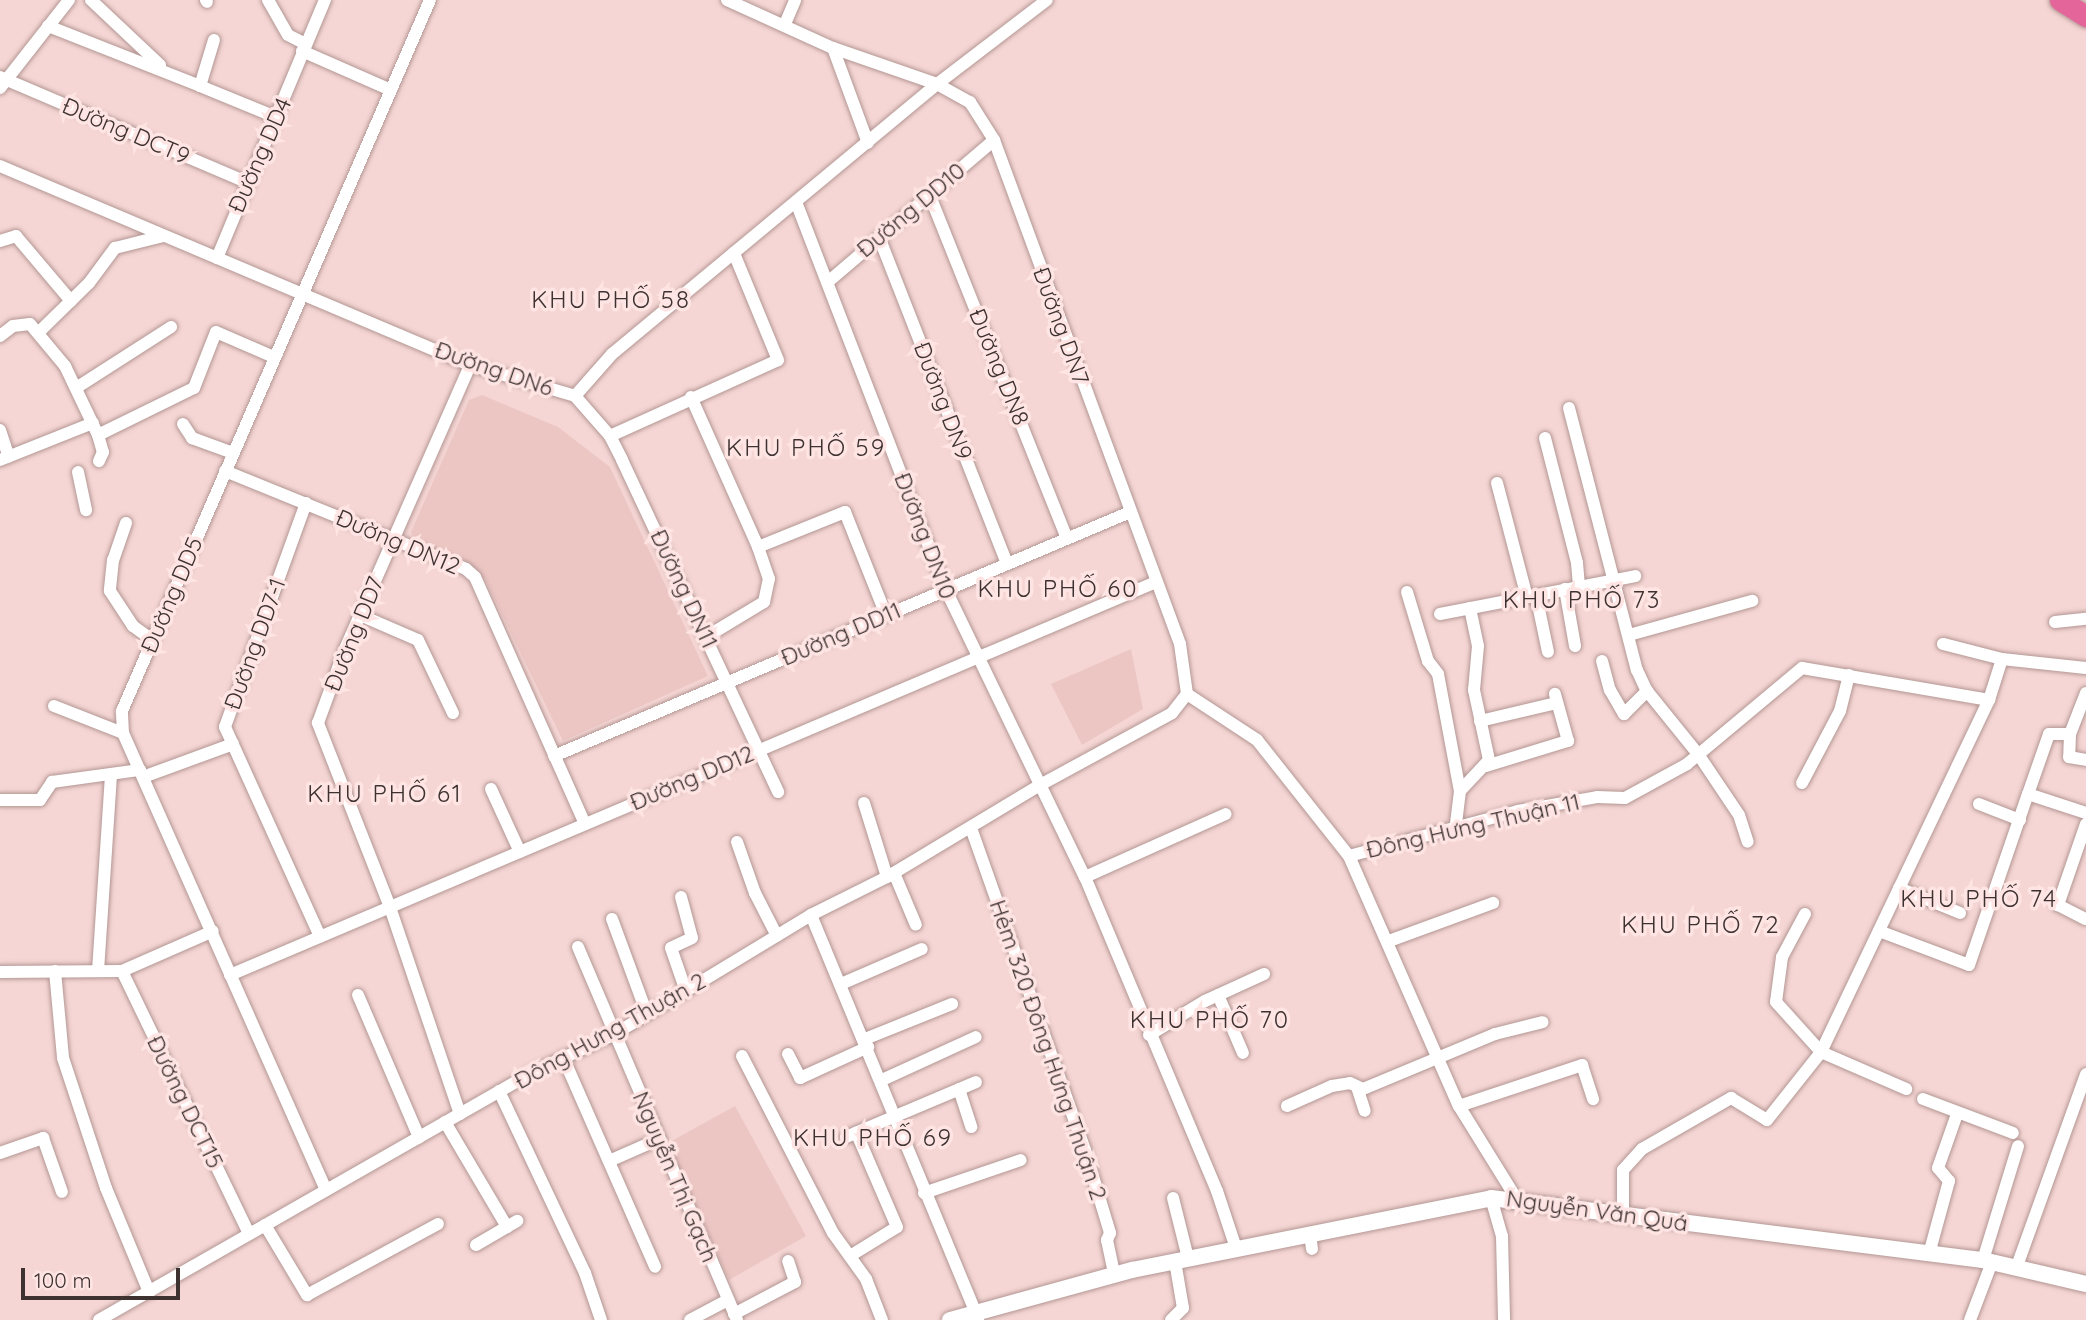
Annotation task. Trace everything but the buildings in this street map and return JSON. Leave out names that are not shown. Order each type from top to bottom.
[{"type":"highway","points":[[2060,0],[2086,16]]},
{"type":"main road","name":"Nguyễn Văn Quá","points":[[950,1320],[976,1315],[1114,1274],[1236,1248],[1311,1241],[1491,1198],[1516,1198],[1988,1261],[2086,1284]]},
{"type":"street","points":[[51,0],[52,22]]},
{"type":"street","points":[[2,82],[69,0]]},
{"type":"street","points":[[91,0],[166,70]]},
{"type":"street","points":[[268,0],[288,35],[304,48],[391,90]]},
{"type":"street","name":"Đường DD4","points":[[217,258],[246,182],[278,118],[325,0]]},
{"type":"street","name":"Đường DD5","points":[[123,733],[122,710],[430,0]]},
{"type":"street","name":"Đường DN7","points":[[727,0],[833,48],[937,83],[970,102],[993,140],[1128,513],[1180,644],[1187,694]]},
{"type":"street","points":[[785,24],[795,0]]},
{"type":"street","name":"Đường DN6","points":[[0,166],[470,365],[575,396],[612,354],[937,83],[1046,0]]},
{"type":"street","points":[[52,22],[278,118]]},
{"type":"street","points":[[200,86],[214,40]]},
{"type":"street","points":[[833,48],[868,143]]},
{"type":"street","name":"Đường DCT9","points":[[2,82],[246,182]]},
{"type":"street","name":"Đường DD10","points":[[829,281],[993,140]]},
{"type":"street","name":"Đường DN8","points":[[930,196],[1068,539]]},
{"type":"street","name":"Đường DN10","points":[[796,202],[829,281],[946,590],[977,659],[1042,783],[1085,877],[1149,1035],[1217,1191],[1236,1248]]},
{"type":"street","points":[[0,241],[16,236],[71,301]]},
{"type":"street","points":[[38,333],[71,301],[115,248],[163,236]]},
{"type":"street","name":"Đường DN9","points":[[879,237],[1007,565]]},
{"type":"street","points":[[610,436],[691,397],[779,360],[734,253]]},
{"type":"street","points":[[0,336],[13,326],[30,324],[38,333],[76,388],[103,452],[99,461]]},
{"type":"street","points":[[76,388],[171,327]]},
{"type":"street","points":[[0,430],[5,459],[95,429],[194,388],[216,332],[274,357]]},
{"type":"street","name":"Đường DD7","points":[[460,1114],[390,907],[318,723],[360,615],[470,365]]},
{"type":"street","name":"Đường DN11","points":[[575,396],[610,436],[778,792]]},
{"type":"street","points":[[691,397],[758,547],[769,579],[764,603],[706,637]]},
{"type":"street","points":[[1569,408],[1629,635],[1647,691],[1698,754],[1739,815],[1748,842]]},
{"type":"street","points":[[183,424],[192,438],[233,453]]},
{"type":"street","points":[[1545,438],[1577,563],[1572,588],[1575,646]]},
{"type":"street","name":"Đường DN12","points":[[225,471],[466,569],[475,577],[584,824]]},
{"type":"street","points":[[78,472],[86,510]]},
{"type":"street","points":[[1497,483],[1548,652]]},
{"type":"street","name":"Đường DD7-1","points":[[306,503],[225,727],[320,936]]},
{"type":"street","points":[[758,547],[845,512],[886,615]]},
{"type":"street","name":"Đường DD11","points":[[554,756],[1128,513]]},
{"type":"street","points":[[126,523],[113,560],[110,591],[133,626],[152,640]]},
{"type":"street","points":[[1440,614],[1635,576]]},
{"type":"street","name":"Đường DD12","points":[[230,975],[1156,582]]},
{"type":"street","points":[[1407,592],[1428,661],[1438,674],[1460,791],[1456,826]]},
{"type":"street","points":[[1629,635],[1752,601]]},
{"type":"street","points":[[1470,608],[1478,646],[1474,682],[1487,746],[1486,766]]},
{"type":"street","points":[[360,615],[418,640],[453,713]]},
{"type":"street","points":[[2055,622],[2086,620]]},
{"type":"street","points":[[1943,645],[2002,659],[2086,668]]},
{"type":"street","points":[[1623,1212],[1623,1170],[1642,1149],[1731,1098],[1767,1119],[1821,1052],[1989,700],[2002,659]]},
{"type":"street","points":[[1602,661],[1610,690],[1625,714],[1647,691]]},
{"type":"street","name":"Đông Hưng Thuận 11","points":[[1349,856],[1456,826],[1597,797],[1625,798],[1698,754],[1802,668],[1989,700]]},
{"type":"street","points":[[1802,783],[1840,711],[1849,675]]},
{"type":"street","points":[[2086,693],[2083,712],[2070,734],[2069,757],[2086,760]]},
{"type":"street","name":"Đông Hưng Thuận 2","points":[[103,1319],[499,1091],[563,1057],[613,1035],[811,915],[890,875],[1042,783],[1172,713],[1187,694]]},
{"type":"street","name":"Đông Hưng Thuận 11","points":[[1187,694],[1257,740],[1349,856],[1390,941],[1459,1106],[1516,1198]]},
{"type":"street","points":[[1460,791],[1486,766],[1568,741],[1555,699],[1480,722]]},
{"type":"street","points":[[54,706],[123,733],[326,1191]]},
{"type":"street","points":[[1879,931],[1969,965],[2049,734],[2070,734]]},
{"type":"street","points":[[0,800],[40,800],[52,782],[111,774],[141,774],[233,744]]},
{"type":"street","points":[[97,971],[111,774]]},
{"type":"street","points":[[491,789],[520,852]]},
{"type":"street","points":[[2028,794],[2086,813]]},
{"type":"street","points":[[864,803],[890,875],[916,925]]},
{"type":"street","points":[[1979,804],[2020,820]]},
{"type":"street","points":[[1085,877],[1226,814]]},
{"type":"street","points":[[2086,824],[2058,905],[2086,919]]},
{"type":"street","name":"Hẻm 320 Đông Hưng Thuận 2","points":[[971,828],[1085,1150],[1110,1233],[1107,1240],[1114,1274]]},
{"type":"street","points":[[737,842],[755,893],[777,936]]},
{"type":"street","points":[[1899,888],[1960,913]]},
{"type":"street","points":[[681,897],[692,938],[671,948],[686,991]]},
{"type":"street","points":[[1390,941],[1493,903]]},
{"type":"street","points":[[1805,914],[1782,957],[1776,1002],[1821,1052],[1906,1089]]},
{"type":"street","points":[[811,915],[867,1043],[924,1193],[976,1315]]},
{"type":"street","points":[[612,919],[647,1014]]},
{"type":"street","points":[[0,972],[122,971],[213,931]]},
{"type":"street","name":"Nguyễn Thị Gạch","points":[[578,947],[613,1035],[736,1317]]},
{"type":"street","points":[[841,984],[922,949]]},
{"type":"street","points":[[55,971],[63,1058],[106,1188],[149,1292]]},
{"type":"street","name":"Đường DCT15","points":[[122,971],[249,1234]]},
{"type":"street","points":[[1149,1035],[1218,995],[1264,974]]},
{"type":"street","points":[[358,995],[419,1137]]},
{"type":"street","points":[[1218,995],[1243,1053]]},
{"type":"street","points":[[788,1054],[800,1078],[951,1004]]},
{"type":"street","points":[[1287,1106],[1332,1086],[1363,1089],[1495,1034],[1543,1022]]},
{"type":"street","points":[[882,1080],[976,1037]]},
{"type":"street","points":[[742,1056],[832,1233],[866,1279],[882,1320]]},
{"type":"street","points":[[563,1057],[655,1267]]},
{"type":"street","points":[[1459,1106],[1583,1065],[1593,1099]]},
{"type":"street","points":[[2017,1266],[2086,1074]]},
{"type":"street","points":[[850,1256],[897,1227],[851,1134],[976,1082]]},
{"type":"street","points":[[1357,1087],[1365,1111]]},
{"type":"street","points":[[959,1089],[971,1128]]},
{"type":"street","points":[[499,1091],[585,1273],[601,1320]]},
{"type":"street","points":[[1923,1100],[2016,1139],[1988,1261],[1970,1320]]},
{"type":"street","points":[[1929,1254],[1950,1181],[1938,1168],[1957,1114]]},
{"type":"street","points":[[445,1122],[512,1224],[476,1245]]},
{"type":"street","points":[[0,1153],[43,1138],[62,1192]]},
{"type":"street","points":[[609,1161],[659,1139]]},
{"type":"street","points":[[924,1193],[1021,1160]]},
{"type":"street","points":[[1171,1320],[1183,1308],[1182,1259],[1173,1198]]},
{"type":"street","points":[[1491,1198],[1502,1236],[1504,1320]]},
{"type":"street","points":[[265,1225],[307,1296],[438,1224]]},
{"type":"street","points":[[736,1317],[795,1282],[788,1261]]},
{"type":"street","points":[[690,1320],[728,1300]]},
{"type":"shaded area","points":[[482,395],[558,427],[610,467],[708,676],[563,741],[485,579],[475,570],[416,544],[411,532],[469,400]]},
{"type":"shaded area","points":[[1131,649],[1143,709],[1082,745],[1051,684]]},
{"type":"shaded area","points":[[735,1106],[806,1236],[729,1280],[668,1143]]},
{"type":"district","name":"KHU PHỐ 58","points":[[611,300]]},
{"type":"district","name":"KHU PHỐ 59","points":[[806,448]]},
{"type":"district","name":"KHU PHỐ 60","points":[[1058,589]]},
{"type":"district","name":"KHU PHỐ 73","points":[[1582,600]]},
{"type":"district","name":"KHU PHỐ 61","points":[[385,794]]},
{"type":"district","name":"KHU PHỐ 74","points":[[1979,899]]},
{"type":"district","name":"KHU PHỐ 72","points":[[1701,925]]},
{"type":"district","name":"KHU PHỐ 70","points":[[1210,1020]]},
{"type":"district","name":"KHU PHỐ 69","points":[[873,1138]]}]
